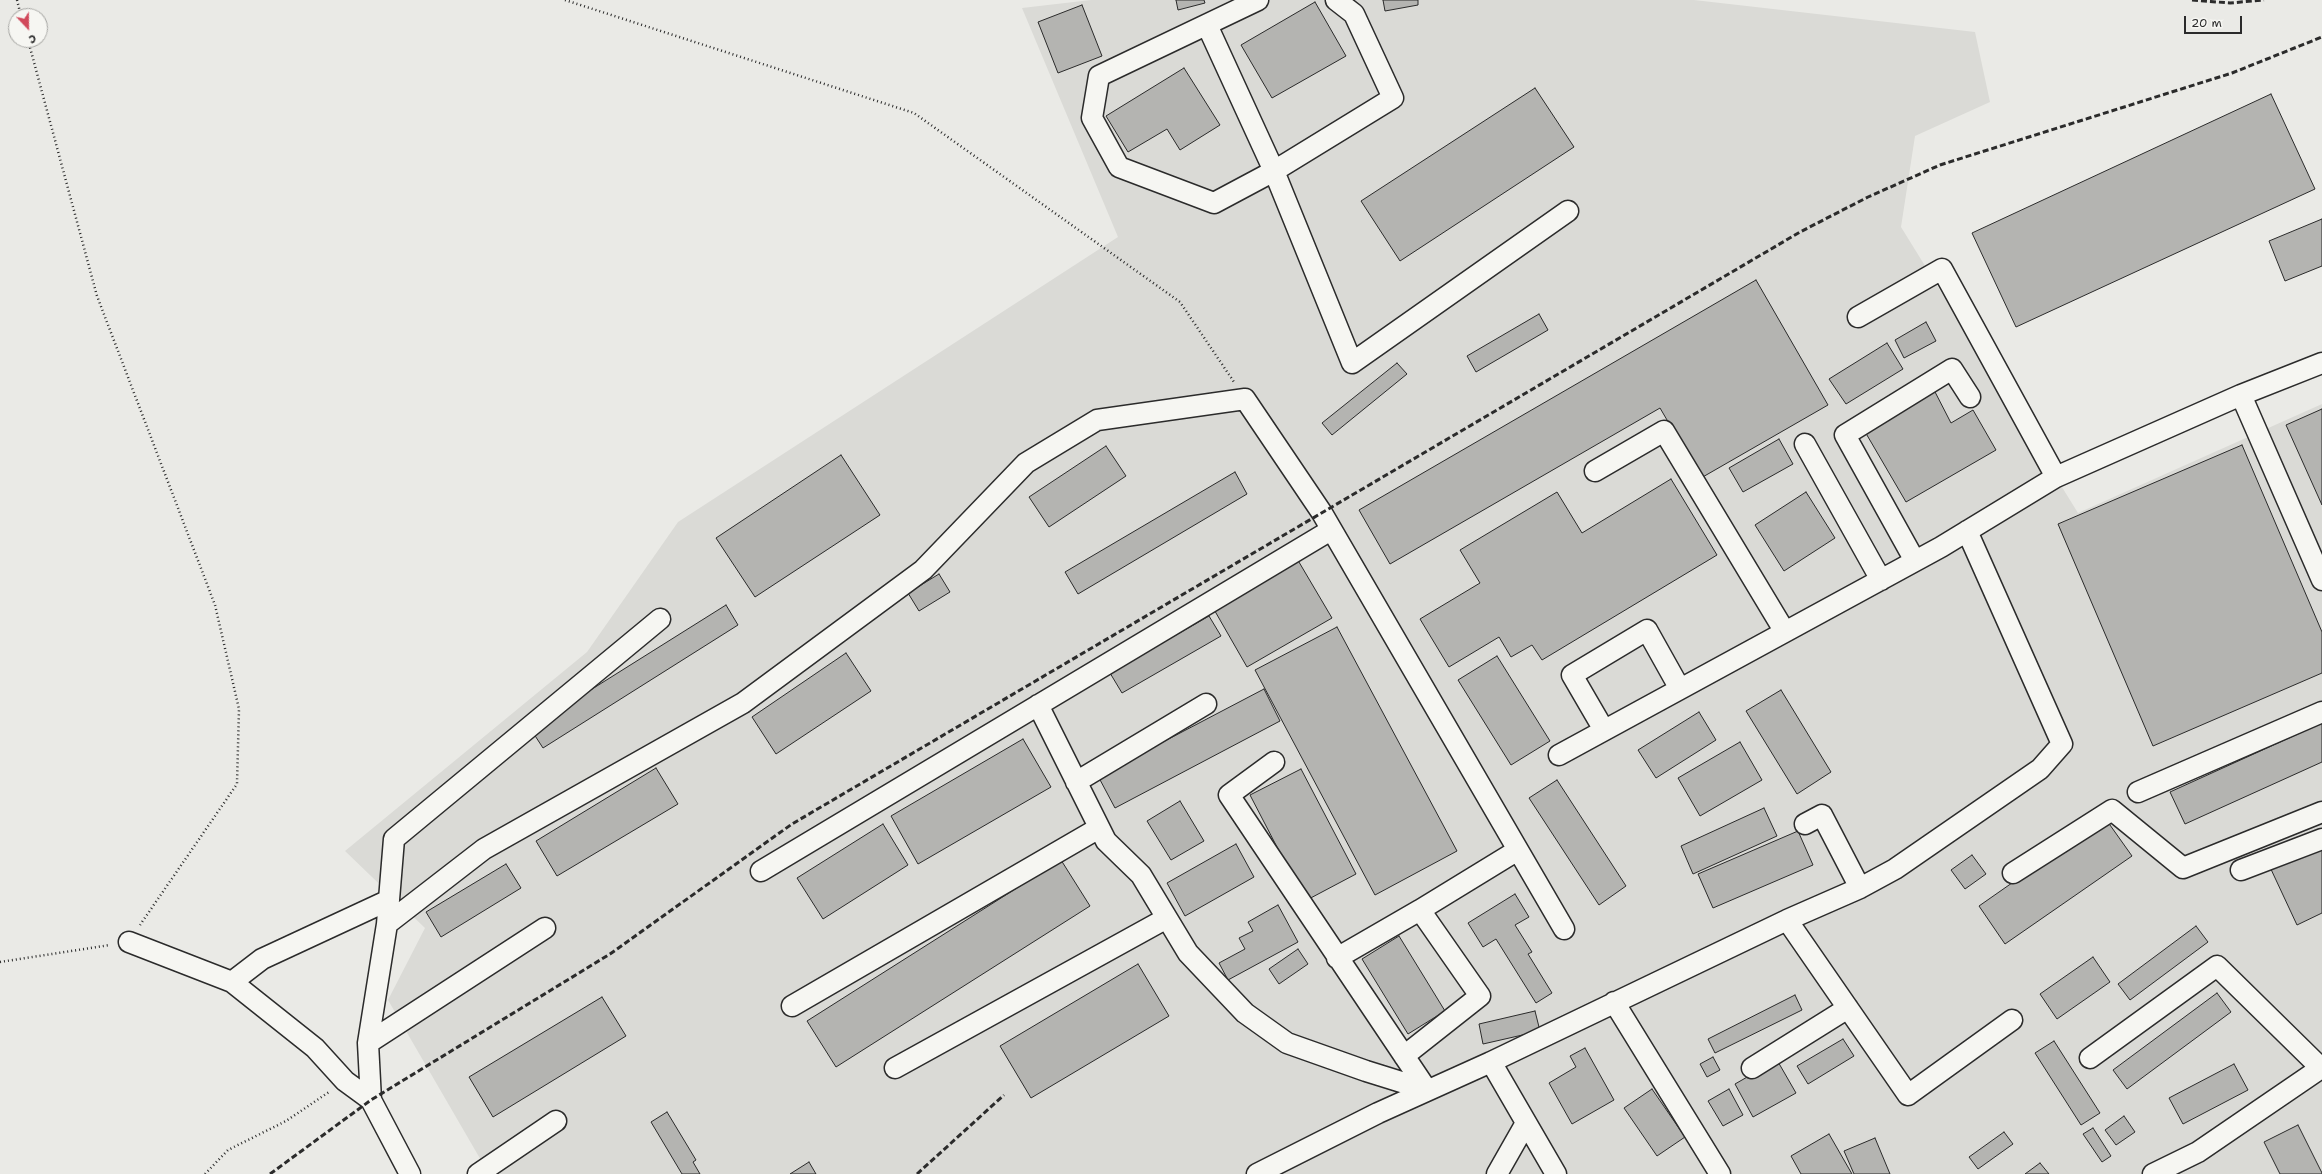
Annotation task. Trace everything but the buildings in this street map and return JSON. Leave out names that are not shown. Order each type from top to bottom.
[{"type":"street","points":[[1258,0],[1099,76],[1092,118],[1119,167],[1214,203],[1274,171],[1392,98],[1354,14],[1336,0]]},
{"type":"street","points":[[1207,25],[1274,171],[1352,363],[1568,211]]},
{"type":"street","points":[[1858,317],[1942,269],[2056,477]]},
{"type":"street","points":[[1559,755],[1915,561],[2056,477],[2240,396],[2322,363]]},
{"type":"street","points":[[1915,561],[1845,435],[1952,369],[1970,397]]},
{"type":"street","points":[[2240,396],[2322,580]]},
{"type":"street","points":[[387,924],[484,849],[743,703],[923,570],[1026,462],[1097,420],[1245,399],[1331,530],[1564,929]]},
{"type":"street","points":[[1595,471],[1664,431],[1785,632]]},
{"type":"street","points":[[1805,444],[1881,580]]},
{"type":"street","points":[[761,871],[1331,530]]},
{"type":"street","points":[[1257,1174],[1427,1090],[1491,1062],[1787,920],[1860,888],[1895,869],[2040,769],[2062,744],[1967,531]]},
{"type":"street","points":[[410,1174],[371,1100],[368,1042],[387,924],[394,838],[660,619]]},
{"type":"street","points":[[1604,730],[1572,675],[1647,630],[1680,689]]},
{"type":"street","points":[[1076,782],[1206,704]]},
{"type":"street","points":[[1038,705],[1106,841],[1141,875],[1188,953],[1245,1014],[1287,1043],[1366,1071],[1427,1090]]},
{"type":"street","points":[[2138,792],[2322,712]]},
{"type":"street","points":[[1274,762],[1229,794],[1337,958],[1427,1090]]},
{"type":"street","points":[[2013,873],[2112,810],[2183,868],[2322,812]]},
{"type":"street","points":[[1805,824],[1822,815],[1860,888]]},
{"type":"street","points":[[792,1006],[1099,828]]},
{"type":"street","points":[[2242,870],[2322,839]]},
{"type":"street","points":[[1337,958],[1420,910],[1518,850]]},
{"type":"street","points":[[232,982],[262,959],[389,900]]},
{"type":"street","points":[[1404,1056],[1480,996],[1420,910]]},
{"type":"street","points":[[895,1068],[1167,918]]},
{"type":"street","points":[[1787,920],[1908,1095],[2012,1020]]},
{"type":"street","points":[[368,1042],[545,928]]},
{"type":"street","points":[[129,942],[232,982],[316,1048],[345,1081],[371,1100]]},
{"type":"street","points":[[2090,1058],[2217,966],[2322,1069],[2198,1152],[2153,1174]]},
{"type":"street","points":[[1614,1002],[1720,1174]]},
{"type":"street","points":[[1752,1068],[1848,1008]]},
{"type":"street","points":[[1491,1062],[1556,1174]]},
{"type":"street","points":[[478,1174],[556,1121]]},
{"type":"street","points":[[1497,1174],[1526,1123]]},
{"type":"path","points":[[565,0],[914,113],[1180,302],[1245,399]]},
{"type":"path","points":[[0,962],[129,942],[237,784],[239,709],[215,605],[97,296],[30,48]]},
{"type":"path","points":[[205,1174],[228,1150],[286,1121],[345,1081]]},
{"type":"shaded area","points":[[1091,0],[1694,0],[1975,32],[1990,102],[1915,136],[1901,227],[2078,513],[2322,404],[2322,1174],[489,1174],[388,1000],[425,928],[345,851],[587,652],[678,522],[1118,237],[1022,8]]},
{"type":"railway","points":[[2192,0],[2230,3],[2264,0]]},
{"type":"railway","points":[[270,1174],[371,1100],[610,954],[792,824],[1800,232],[1868,197],[1940,165],[2232,73],[2322,37]]},
{"type":"railway","points":[[917,1174],[1004,1095]]}]
